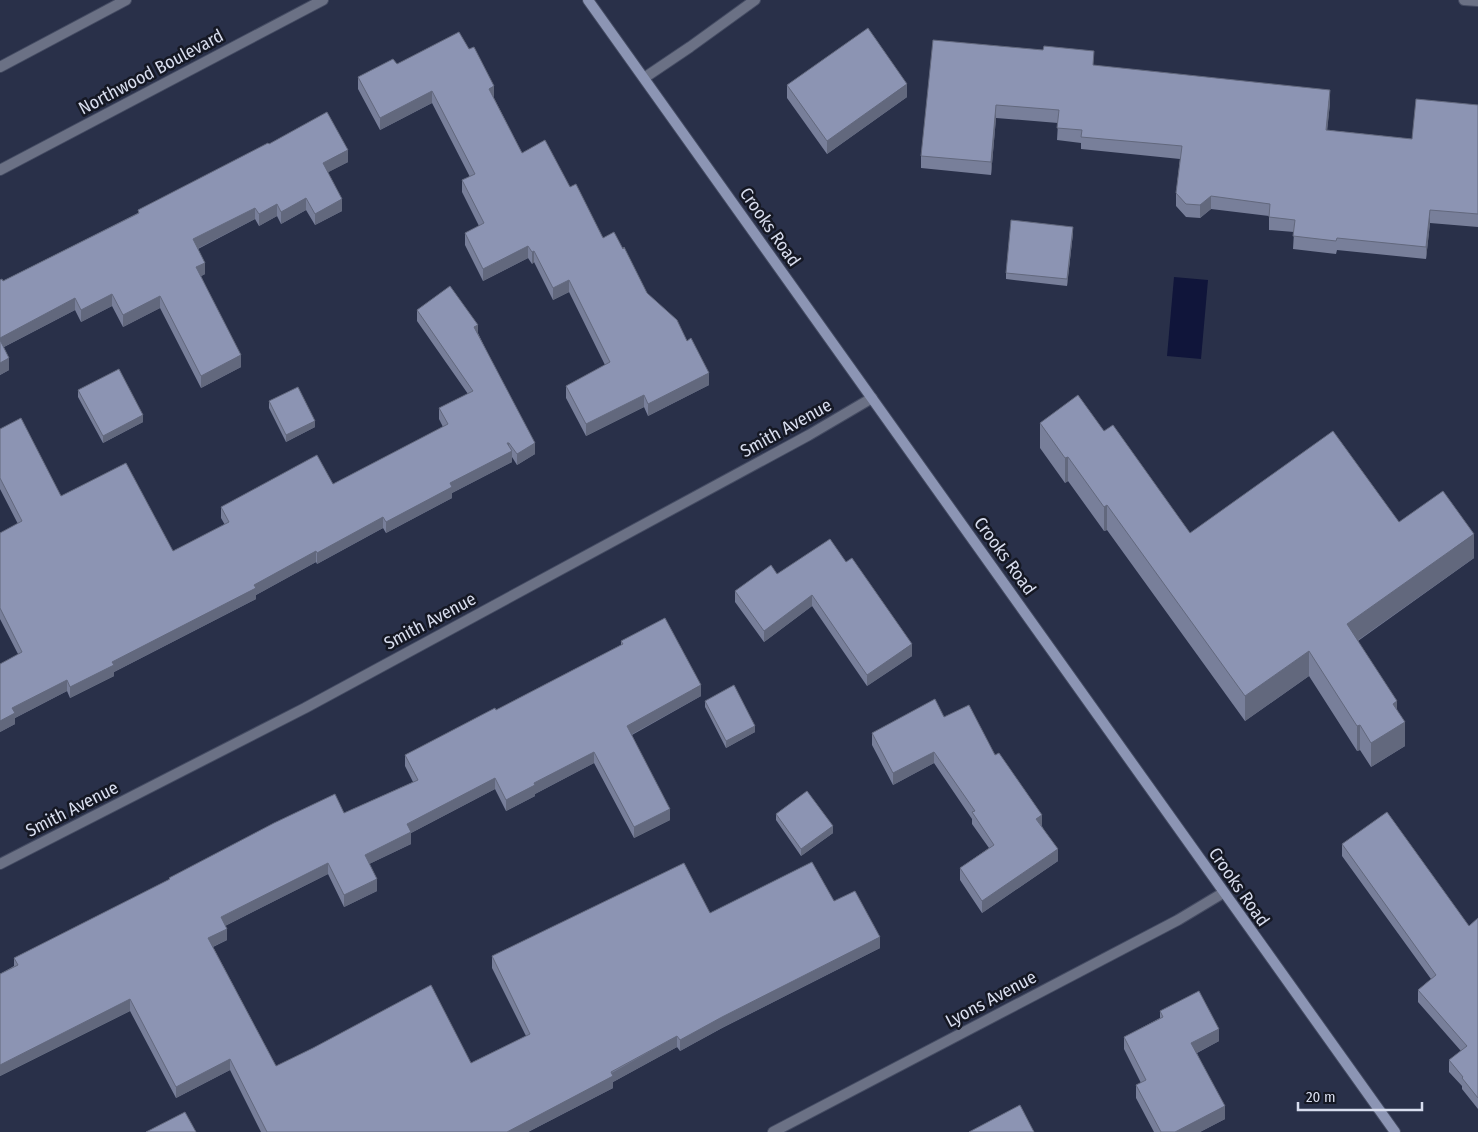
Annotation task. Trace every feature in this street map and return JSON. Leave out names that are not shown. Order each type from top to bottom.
[{"type":"main road","name":"Crooks Road","points":[[588,0],[1395,1132]]},
{"type":"street","points":[[0,67],[126,0]]},
{"type":"street","points":[[644,78],[754,0]]},
{"type":"street","points":[[1464,0],[1478,1]]},
{"type":"street","name":"Northwood Boulevard","points":[[0,170],[320,1]]},
{"type":"street","name":"Smith Avenue","points":[[0,864],[314,703],[872,398]]},
{"type":"street","name":"Lyons Avenue","points":[[772,1132],[1178,920],[1223,893]]},
{"type":"shaded area","points":[[1174,277],[1208,280],[1201,359],[1167,356]]},
{"type":"building","points":[[868,28],[907,84],[827,141],[787,85]]},
{"type":"building","points":[[459,32],[469,49],[474,47],[494,86],[489,89],[522,153],[545,140],[570,187],[576,184],[603,238],[614,232],[623,249],[624,247],[647,293],[677,320],[687,341],[691,338],[709,373],[648,404],[644,395],[586,424],[566,386],[610,362],[569,280],[553,288],[534,251],[532,252],[528,246],[483,269],[465,233],[484,223],[462,180],[475,174],[432,91],[380,118],[358,77],[393,59],[397,64]]},
{"type":"building","points":[[933,40],[1043,50],[1044,46],[1094,51],[1093,65],[1330,90],[1326,130],[1412,139],[1416,99],[1478,105],[1478,214],[1430,210],[1426,247],[1337,238],[1336,241],[1293,236],[1295,220],[1269,217],[1270,204],[1211,196],[1200,205],[1186,204],[1176,193],[1182,146],[1081,137],[1082,130],[1057,128],[1059,110],[996,105],[991,162],[921,156]]},
{"type":"building","points":[[327,112],[348,150],[323,163],[342,199],[315,214],[306,198],[281,212],[277,204],[259,214],[255,208],[193,239],[205,263],[196,267],[241,355],[201,376],[160,296],[123,315],[112,294],[81,310],[75,298],[0,338],[0,280],[2,279],[3,281],[139,213],[138,210],[269,144]]},
{"type":"building","points":[[1011,220],[1073,227],[1067,279],[1006,273]]},
{"type":"building","points":[[450,286],[478,325],[474,327],[535,443],[517,454],[507,443],[512,451],[450,483],[452,487],[386,522],[383,517],[317,553],[316,551],[254,585],[256,588],[112,662],[114,665],[70,687],[67,680],[12,708],[15,713],[0,721],[0,664],[22,652],[0,608],[0,533],[22,521],[0,478],[0,429],[21,418],[61,496],[126,463],[173,551],[229,522],[221,507],[317,455],[333,484],[448,424],[439,408],[473,391],[417,310]]},
{"type":"building","points":[[0,340],[9,358],[0,363]]},
{"type":"building","points":[[119,369],[143,415],[103,436],[78,390]]},
{"type":"building","points":[[298,387],[315,421],[286,435],[269,401]]},
{"type":"building","points":[[1078,395],[1104,431],[1113,425],[1190,533],[1333,431],[1399,522],[1443,491],[1474,534],[1347,624],[1397,701],[1393,704],[1405,722],[1371,743],[1360,725],[1357,726],[1309,651],[1245,696],[1107,505],[1104,507],[1068,457],[1065,458],[1040,423]]},
{"type":"building","points":[[830,539],[846,562],[852,558],[912,644],[867,675],[812,595],[764,631],[735,591],[771,565],[777,574]]},
{"type":"building","points":[[665,618],[701,685],[627,726],[670,809],[634,827],[594,752],[534,783],[535,785],[506,800],[495,778],[407,824],[411,832],[365,855],[377,879],[344,895],[328,863],[221,917],[227,929],[208,938],[276,1066],[431,985],[471,1063],[530,1034],[492,956],[684,863],[710,913],[812,862],[834,901],[855,891],[880,937],[680,1040],[677,1036],[611,1072],[613,1076],[507,1132],[267,1132],[230,1059],[176,1087],[130,999],[0,1065],[0,974],[18,965],[14,958],[170,879],[274,823],[335,794],[344,813],[418,780],[405,755],[623,644],[621,641]]},
{"type":"building","points":[[734,685],[755,726],[726,741],[705,701]]},
{"type":"building","points":[[935,699],[944,717],[969,705],[995,755],[999,753],[1042,815],[1036,819],[1058,849],[982,901],[960,868],[994,845],[972,812],[975,811],[934,752],[893,773],[872,733]]},
{"type":"building","points":[[807,791],[833,826],[801,849],[776,814]]},
{"type":"building","points":[[1387,812],[1469,926],[1478,918],[1478,1098],[1449,1060],[1467,1046],[1418,990],[1436,975],[1342,844]]},
{"type":"building","points":[[1199,991],[1219,1029],[1191,1043],[1225,1106],[1175,1132],[1161,1132],[1136,1085],[1146,1080],[1124,1037],[1163,1017],[1160,1011]]},
{"type":"building","points":[[1020,1105],[1034,1132],[969,1132]]},
{"type":"building","points":[[185,1112],[196,1132],[146,1132]]}]
